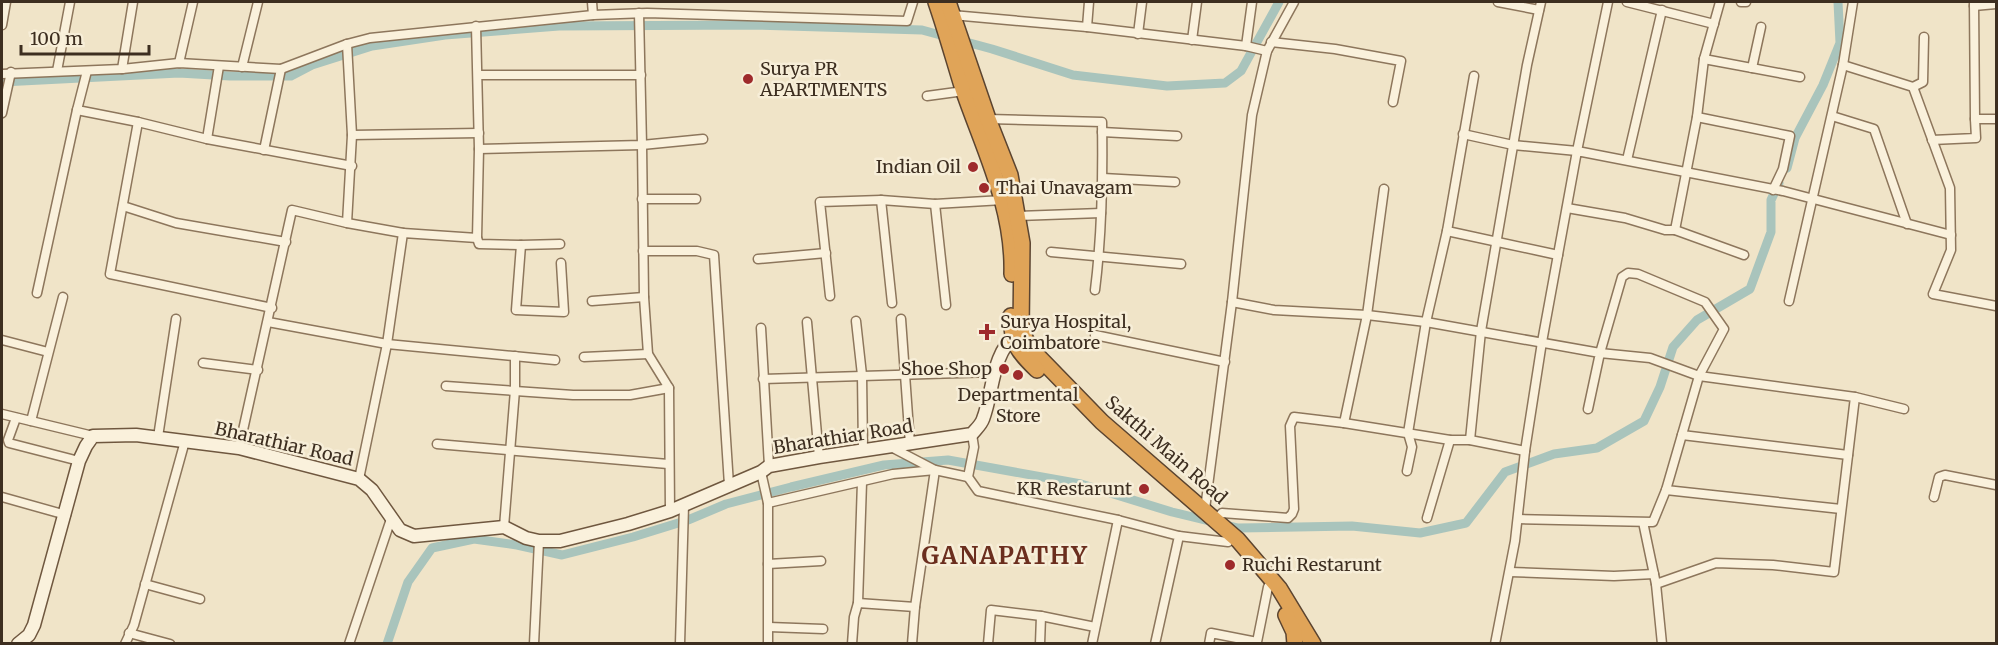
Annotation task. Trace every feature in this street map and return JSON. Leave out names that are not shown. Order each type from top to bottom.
[{"type":"highway","points":[[946,11],[961,59],[1010,175],[1022,243],[1016,334]]},
{"type":"highway","points":[[961,59],[964,91],[990,157],[1007,219],[1019,351],[1102,433],[1186,503],[1220,527],[1268,587],[1285,613],[1294,632],[1295,644]]},
{"type":"highway","name":"Sakthi Main Road","points":[[1016,334],[1102,422],[1220,527],[1279,588],[1311,643]]},
{"type":"main road","points":[[973,441],[983,421],[994,372],[1016,334]]},
{"type":"main road","name":"Bharathiar Road","points":[[93,436],[136,435],[239,448],[359,479],[372,490],[400,530],[414,536],[504,527],[539,542],[560,540],[628,524],[670,511],[764,471],[819,457],[910,444],[973,441]]},
{"type":"main road","points":[[18,644],[29,635],[34,625],[79,461],[93,436]]},
{"type":"street","points":[[57,70],[70,2]]},
{"type":"street","points":[[122,69],[133,2]]},
{"type":"street","points":[[179,63],[193,2]]},
{"type":"street","points":[[242,67],[258,2]]},
{"type":"street","points":[[592,2],[593,15]]},
{"type":"street","points":[[2,114],[8,73],[122,69],[179,63],[281,70],[347,44],[370,38],[593,15],[639,14],[907,21],[913,2]]},
{"type":"street","points":[[1087,27],[1089,2]]},
{"type":"street","points":[[1138,34],[1142,2]]},
{"type":"street","points":[[1192,40],[1197,2]]},
{"type":"street","points":[[1246,46],[1252,2]]},
{"type":"street","points":[[1220,527],[1225,362],[1252,115],[1268,48],[1294,2]]},
{"type":"street","points":[[1470,440],[1481,331],[1540,6],[1498,2]]},
{"type":"street","points":[[1495,644],[1510,572],[1525,451],[1542,342],[1577,151],[1608,2]]},
{"type":"street","points":[[1627,2],[1714,24]]},
{"type":"street","points":[[1675,230],[1697,117],[1704,59],[1720,2]]},
{"type":"street","points":[[1741,2],[1746,2]]},
{"type":"street","points":[[1789,301],[1844,65],[1853,2]]},
{"type":"street","points":[[1932,140],[1976,138],[1974,4],[1996,4]]},
{"type":"street","points":[[2,25],[4,6]]},
{"type":"street","points":[[1627,160],[1662,10]]},
{"type":"street","points":[[946,11],[1246,46],[1335,49],[1401,61],[1393,102]]},
{"type":"street","points":[[639,14],[644,297],[648,354],[669,388],[670,511]]},
{"type":"street","points":[[476,27],[479,133],[477,238],[479,244],[560,244]]},
{"type":"street","points":[[1752,68],[1761,27]]},
{"type":"street","points":[[1844,65],[1913,87],[1923,82],[1924,37]]},
{"type":"street","points":[[347,44],[352,135],[347,223]]},
{"type":"street","points":[[1704,59],[1800,77]]},
{"type":"street","points":[[207,139],[219,66]]},
{"type":"street","points":[[264,150],[281,70]]},
{"type":"street","points":[[37,293],[87,71]]},
{"type":"street","points":[[478,75],[640,75]]},
{"type":"street","points":[[1407,471],[1412,447],[1408,433],[1426,322],[1447,231],[1474,76]]},
{"type":"street","points":[[1913,87],[1950,188],[1951,250],[1933,294],[1996,306]]},
{"type":"street","points":[[927,96],[964,91]]},
{"type":"street","points":[[77,110],[207,139],[352,166]]},
{"type":"street","points":[[1832,116],[1874,129],[1907,224]]},
{"type":"street","points":[[1697,117],[1790,136],[1783,169],[1773,190]]},
{"type":"street","points":[[1976,118],[1996,118]]},
{"type":"street","points":[[988,119],[1102,122],[1104,178],[1100,255],[1095,290]]},
{"type":"street","points":[[138,122],[110,274],[272,308]]},
{"type":"street","points":[[1102,132],[1177,136]]},
{"type":"street","points":[[352,135],[479,133]]},
{"type":"street","points":[[1463,134],[1513,145],[1577,151],[1783,191],[1951,235]]},
{"type":"street","points":[[479,149],[642,146],[703,139]]},
{"type":"street","points":[[1104,178],[1175,182]]},
{"type":"street","points":[[1344,423],[1367,315],[1384,189]]},
{"type":"street","points":[[642,199],[696,199]]},
{"type":"street","points":[[831,296],[820,202],[881,200],[935,204],[1003,200]]},
{"type":"street","points":[[881,200],[892,303]]},
{"type":"street","points":[[935,204],[946,306]]},
{"type":"street","points":[[123,206],[176,223],[286,242]]},
{"type":"street","points":[[1568,208],[1625,218],[1665,230],[1675,230],[1744,255]]},
{"type":"street","points":[[239,448],[292,210],[403,233],[477,238]]},
{"type":"street","points":[[1018,216],[1101,213]]},
{"type":"street","points":[[1447,231],[1558,255]]},
{"type":"street","points":[[359,479],[387,344],[403,233]]},
{"type":"street","points":[[521,245],[516,309],[564,312],[561,263]]},
{"type":"street","points":[[643,251],[697,251],[714,255],[729,485]]},
{"type":"street","points":[[1051,252],[1181,264]]},
{"type":"street","points":[[758,259],[826,253]]},
{"type":"street","points":[[1518,519],[1653,522],[1666,490],[1699,376],[1724,330],[1705,302],[1638,274],[1628,273],[1622,277],[1600,353],[1588,409]]},
{"type":"street","points":[[31,421],[63,297]]},
{"type":"street","points":[[592,301],[644,297]]},
{"type":"street","points":[[1232,302],[1274,310],[1367,315],[1426,322],[1600,353],[1650,358],[1699,376],[1855,397],[1904,409]]},
{"type":"street","points":[[158,438],[176,319]]},
{"type":"street","points":[[901,319],[910,444]]},
{"type":"street","points":[[856,321],[861,375],[863,451]]},
{"type":"street","points":[[268,322],[387,344],[555,360]]},
{"type":"street","points":[[807,322],[819,457]]},
{"type":"street","points":[[761,328],[764,471],[768,503],[768,644]]},
{"type":"street","points":[[1095,335],[1225,362]]},
{"type":"street","points":[[2,340],[48,352]]},
{"type":"street","points":[[584,357],[648,354]]},
{"type":"street","points":[[504,527],[515,390],[514,356]]},
{"type":"street","points":[[204,363],[258,370]]},
{"type":"street","points":[[763,378],[994,372]]},
{"type":"street","points":[[446,386],[573,395],[630,395],[669,388]]},
{"type":"street","points":[[1656,584],[1716,563],[1773,565],[1834,572],[1855,397]]},
{"type":"street","points":[[2,414],[93,436]]},
{"type":"street","points":[[1220,527],[1222,513],[1288,518],[1292,514],[1294,508],[1290,426],[1294,417],[1450,440],[1470,440],[1525,451]]},
{"type":"street","points":[[16,418],[9,443],[79,461]]},
{"type":"street","points":[[1683,435],[1848,455]]},
{"type":"street","points":[[1426,518],[1450,440]]},
{"type":"street","points":[[125,644],[134,625],[184,441]]},
{"type":"street","points":[[973,441],[968,476],[978,491],[1118,520],[1179,536],[1220,527]]},
{"type":"street","points":[[437,444],[668,464]]},
{"type":"street","points":[[892,447],[934,470]]},
{"type":"street","points":[[768,503],[893,474],[934,470],[968,476]]},
{"type":"street","points":[[912,644],[934,470]]},
{"type":"street","points":[[1934,497],[1939,477],[1944,475],[1996,485]]},
{"type":"street","points":[[852,644],[855,608],[858,603],[862,482]]},
{"type":"street","points":[[1666,490],[1841,510]]},
{"type":"street","points":[[2,500],[66,515]]},
{"type":"street","points":[[680,644],[684,505]]},
{"type":"street","points":[[348,644],[391,519]]},
{"type":"street","points":[[1092,644],[1118,520]]},
{"type":"street","points":[[1643,522],[1656,584],[1662,644]]},
{"type":"street","points":[[1155,644],[1179,536]]},
{"type":"street","points":[[534,644],[539,542]]},
{"type":"street","points":[[768,564],[821,561]]},
{"type":"street","points":[[1510,572],[1614,576],[1654,574]]},
{"type":"street","points":[[145,584],[200,599]]},
{"type":"street","points":[[1209,644],[1211,633],[1257,642],[1268,587]]},
{"type":"street","points":[[858,603],[915,607]]},
{"type":"street","points":[[988,644],[991,610],[1041,616],[1095,627]]},
{"type":"street","points":[[1040,644],[1041,616]]},
{"type":"street","points":[[769,627],[823,629]]},
{"type":"street","points":[[129,633],[170,644]]},
{"type":"waterway","points":[[2,82],[179,73],[291,76],[312,65],[372,46],[445,35],[559,26],[752,25],[922,30],[1073,75],[1167,86],[1225,83],[1241,71],[1279,2]]},
{"type":"waterway","points":[[1787,168],[1795,138],[1823,85],[1840,43],[1838,2]]},
{"type":"waterway","points":[[387,644],[408,582],[432,548],[474,539],[562,555],[688,520],[726,504],[884,465],[948,460],[1081,484],[1172,512],[1238,528],[1352,526],[1420,533],[1466,523],[1505,472],[1554,454],[1597,448],[1644,421],[1660,387],[1673,347],[1697,320],[1750,289],[1771,232],[1771,200],[1779,183]]},
{"type":"place","name":"Surya PR APARTMENTS","points":[[748,79]]},
{"type":"place","name":"Indian Oil","points":[[973,167]]},
{"type":"place","name":"Thai Unavagam","points":[[984,188]]},
{"type":"place","name":"Surya Hospital, Coimbatore","points":[[987,332]]},
{"type":"place","name":"Shoe Shop","points":[[1004,369]]},
{"type":"place","name":"Departmental Store","points":[[1018,375]]},
{"type":"place","name":"KR Restarunt","points":[[1144,489]]},
{"type":"place","name":"Ruchi Restarunt","points":[[1230,565]]},
{"type":"district","name":"GANAPATHY","points":[[1005,556]]}]
